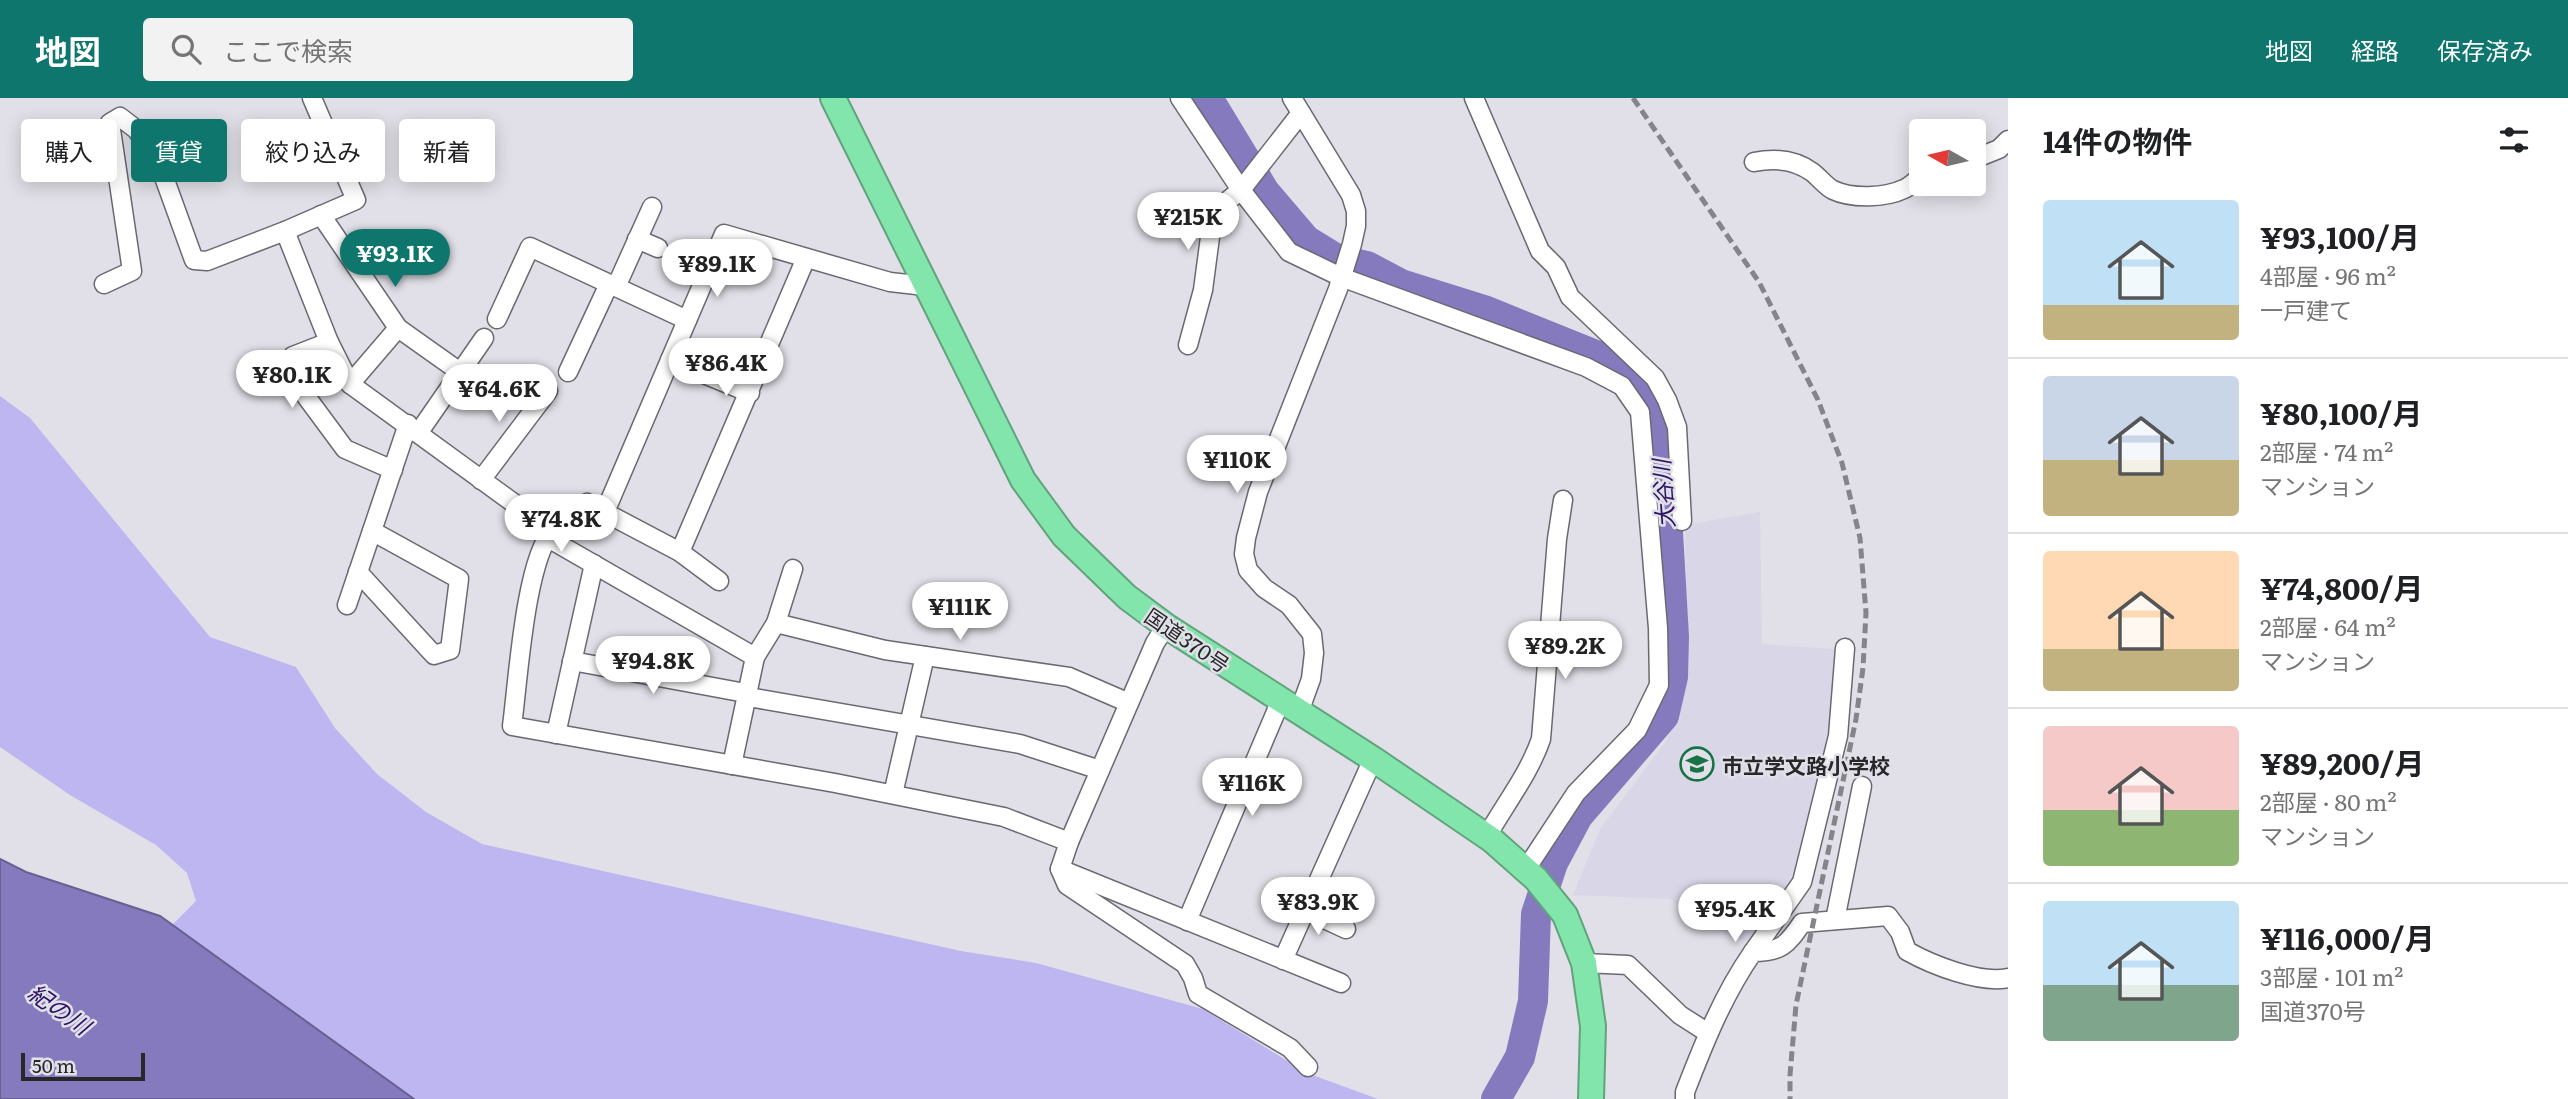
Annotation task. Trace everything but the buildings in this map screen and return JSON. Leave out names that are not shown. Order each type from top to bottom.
[{"type":"highway","name":"国道370号","points":[[833,98],[1023,480],[1064,536],[1127,597],[1166,626],[1487,836],[1531,874],[1565,915],[1584,963],[1594,1026],[1591,1099]]},
{"type":"street","points":[[104,284],[132,271],[110,123],[120,117],[137,130],[161,169],[194,260],[207,261],[356,200],[312,98]]},
{"type":"street","points":[[1180,98],[1241,190],[1289,252],[1341,277],[1586,367],[1622,386],[1640,412],[1658,628],[1659,685],[1637,730],[1576,793],[1531,874]]},
{"type":"street","points":[[1474,98],[1540,251],[1556,267],[1570,297],[1655,378],[1667,400],[1677,427],[1682,522]]},
{"type":"street","points":[[1187,920],[1290,706],[1311,679],[1314,653],[1312,635],[1289,605],[1264,588],[1248,570],[1244,554],[1245,538],[1258,492],[1348,259],[1356,226],[1356,211],[1351,195],[1297,106],[1241,190],[1225,203],[1215,220],[1203,290],[1188,345]]},
{"type":"street","points":[[1986,154],[1999,149],[2008,140]]},
{"type":"street","points":[[1754,162],[1771,159],[1791,162],[1810,171],[1833,190],[1854,195],[1879,195],[1909,186]]},
{"type":"street","points":[[568,372],[652,207]]},
{"type":"street","points":[[321,215],[398,328],[460,372]]},
{"type":"street","points":[[285,231],[329,342],[350,384],[414,428],[550,534],[593,564],[755,657]]},
{"type":"street","points":[[605,512],[724,234],[890,282],[925,286]]},
{"type":"street","points":[[637,239],[658,248]]},
{"type":"street","points":[[497,319],[530,247],[687,320]]},
{"type":"street","points":[[680,552],[806,258]]},
{"type":"street","points":[[350,384],[398,328]]},
{"type":"street","points":[[346,605],[393,470],[414,428],[484,338]]},
{"type":"street","points":[[329,342],[293,356],[288,372],[345,449],[393,470]]},
{"type":"street","points":[[670,360],[750,393]]},
{"type":"street","points":[[481,480],[548,391]]},
{"type":"street","points":[[1487,836],[1533,762],[1541,739],[1557,539],[1563,500]]},
{"type":"street","points":[[719,581],[680,552],[587,503],[550,534],[532,574],[512,726],[893,794],[1004,817],[1069,842]]},
{"type":"street","points":[[358,572],[434,654],[450,650],[458,579],[372,531]]},
{"type":"street","points":[[556,734],[593,564]]},
{"type":"street","points":[[732,765],[755,657],[776,623],[793,569]]},
{"type":"street","points":[[776,623],[885,650],[1069,677],[1129,703]]},
{"type":"street","points":[[1166,626],[1154,643],[1060,869],[1067,885],[1185,964],[1198,994],[1290,1048],[1308,1067]]},
{"type":"street","points":[[1685,1099],[1685,1092],[1708,1033],[1738,974],[1802,882],[1838,736],[1845,648]]},
{"type":"street","points":[[893,794],[925,656]]},
{"type":"street","points":[[572,662],[909,726],[1020,744],[1100,770]]},
{"type":"street","points":[[1283,960],[1373,759]]},
{"type":"street","points":[[1835,920],[1862,786]]},
{"type":"street","points":[[1060,869],[1340,983]]},
{"type":"street","points":[[1305,910],[1346,929]]},
{"type":"street","points":[[1753,952],[1779,949],[1789,942],[1802,923],[1888,916],[1900,932],[1907,951],[1927,962],[1994,981],[2008,978]]},
{"type":"street","points":[[1584,963],[1628,965],[1680,1015],[1708,1033]]},
{"type":"shaded area","points":[[0,396],[30,418],[210,637],[296,667],[335,728],[377,774],[426,812],[482,844],[961,951],[1036,963],[1203,1009],[1307,1073],[1378,1099],[414,1099],[172,925],[196,901],[187,873],[156,845],[70,795],[0,747]]},
{"type":"shaded area","points":[[1760,512],[1762,644],[1847,650],[1811,878],[1766,948],[1707,927],[1670,899],[1573,895],[1600,829],[1667,740],[1687,650],[1685,525]]},
{"type":"water","name":"紀の川","points":[[0,859],[26,872],[160,916],[414,1099],[0,1099]]},
{"type":"waterway","name":"大谷川","points":[[1208,98],[1265,192],[1306,240],[1337,259],[1367,266],[1401,284],[1484,310],[1608,360],[1642,381],[1656,419],[1668,532],[1674,637],[1673,677],[1664,716],[1578,816],[1553,863],[1536,914],[1533,1001],[1520,1057],[1496,1099]]},
{"type":"railway","points":[[1633,98],[1759,282],[1818,400],[1842,463],[1860,538],[1866,613],[1863,668],[1856,719],[1796,1005],[1790,1099]]},
{"type":"place","name":"市立学文路小学校","points":[[1697,764]]}]
